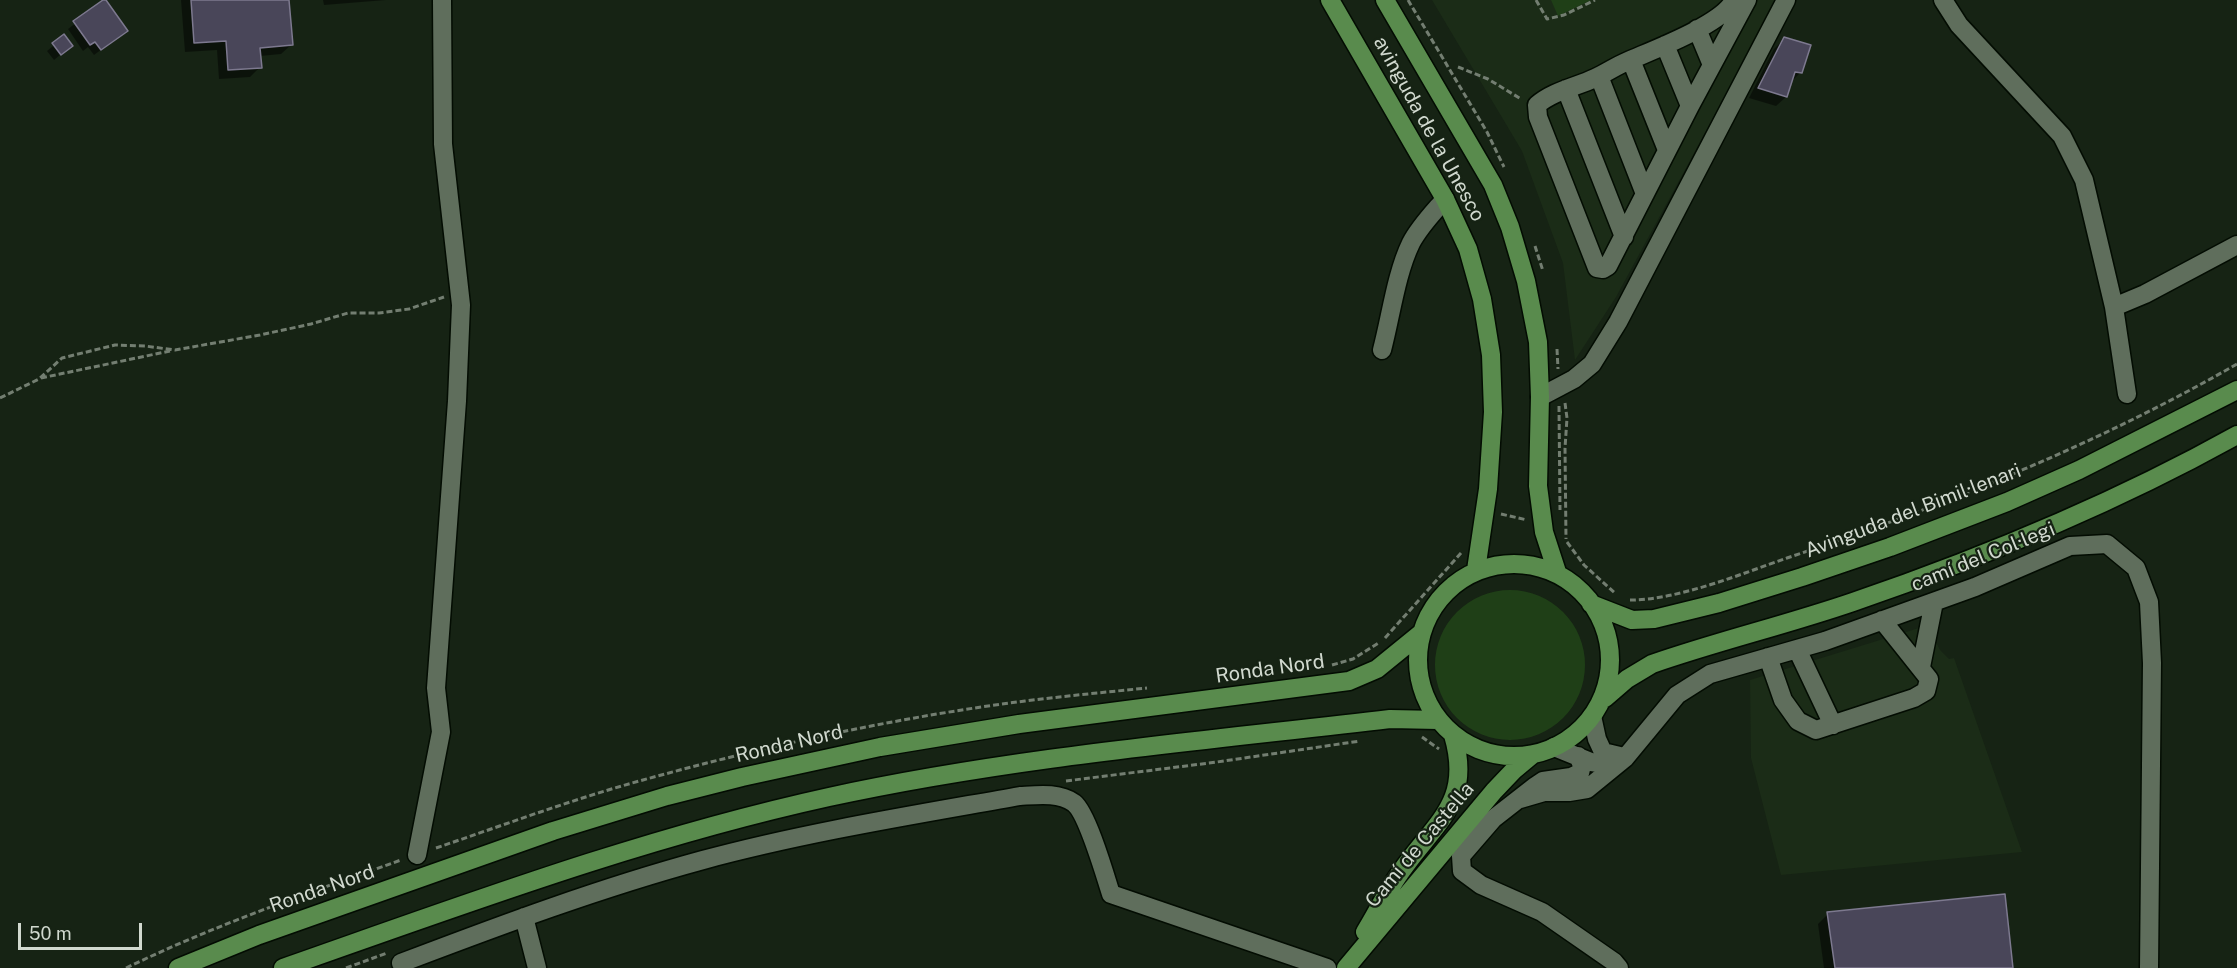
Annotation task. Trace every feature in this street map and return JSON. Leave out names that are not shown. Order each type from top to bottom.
[{"type":"main road","name":"avinguda de la Unesco","points":[[1330,0],[1445,199],[1468,249],[1482,299],[1491,355],[1493,423],[1488,489],[1476,570]]},
{"type":"main road","name":"avinguda de la Unesco","points":[[1385,0],[1493,185],[1510,227],[1526,281],[1538,342],[1540,397],[1538,486],[1544,532],[1557,572]]},
{"type":"main road","name":"Avinguda del Bimil·lenari","points":[[1591,604],[1632,620],[1648,620],[1719,603],[1802,577],[2007,502],[2079,470],[2237,390]]},
{"type":"main road","points":[[1605,698],[1610,674],[1609,648],[1602,624],[1591,604],[1557,572],[1530,563],[1488,565],[1476,570],[1448,591],[1433,607],[1420,634],[1420,676],[1425,696],[1438,720],[1453,735],[1477,751],[1511,757],[1532,755],[1554,747],[1570,737],[1586,724],[1605,698],[1627,679],[1652,664],[1841,606],[1945,569],[2132,489],[2237,435]]},
{"type":"main road","name":"Ronda Nord","points":[[178,968],[259,935],[553,831],[667,796],[786,767],[921,740],[1019,724],[1349,681],[1377,669],[1420,634]]},
{"type":"main road","points":[[283,968],[642,845],[829,797],[940,776],[1071,757],[1390,719],[1438,720]]},
{"type":"main road","name":"Camí de Castella","points":[[1345,968],[1400,873],[1444,816],[1457,792],[1460,774],[1458,752],[1453,735]]},
{"type":"main road","name":"Camí de Castella","points":[[1345,968],[1494,791],[1532,755]]},
{"type":"street","points":[[417,855],[441,732],[436,688],[457,401],[460,292],[443,144],[442,0]]},
{"type":"street","points":[[1734,0],[1731,8],[1697,29],[1599,76],[1544,99],[1537,105],[1538,117],[1597,268],[1603,269],[1608,266],[1689,106],[1747,0]]},
{"type":"street","points":[[1540,397],[1574,379],[1592,364],[1618,322],[1786,0]]},
{"type":"street","points":[[1943,0],[1959,25],[2062,136],[2084,180],[2114,307],[2127,394]]},
{"type":"street","points":[[1697,29],[1712,65]]},
{"type":"street","points":[[1665,45],[1689,106]]},
{"type":"street","points":[[1631,60],[1667,150]]},
{"type":"street","points":[[1599,76],[1645,194]]},
{"type":"street","points":[[1566,89],[1624,237]]},
{"type":"street","points":[[1382,350],[1401,272],[1411,244],[1422,224],[1445,199]]},
{"type":"street","points":[[2114,307],[2145,294],[2237,245]]},
{"type":"street","name":"camí del Col·legi","points":[[1520,799],[1544,792],[1587,789],[1625,758],[1677,695],[1710,674],[1797,649],[1934,602],[2070,546],[2107,544],[2136,568],[2150,602],[2152,663],[2149,968]]},
{"type":"street","points":[[1921,667],[1934,602]]},
{"type":"street","points":[[1768,657],[1783,700],[1798,721],[1816,730],[1914,698],[1926,691],[1929,679],[1882,620]]},
{"type":"street","points":[[1797,649],[1833,724]]},
{"type":"street","points":[[1592,716],[1597,739],[1603,752],[1625,758]]},
{"type":"street","points":[[1554,747],[1592,762],[1606,764],[1625,758]]},
{"type":"street","points":[[1578,756],[1582,765],[1580,773],[1571,777],[1543,781],[1493,819],[1461,856],[1462,871],[1481,885],[1542,912],[1614,962],[1619,968]]},
{"type":"street","points":[[401,963],[620,884],[704,860],[792,838],[1020,796],[1051,794],[1075,804],[1088,828],[1111,894],[1327,968]]},
{"type":"street","points":[[524,918],[537,968]]},
{"type":"path","points":[[1536,0],[1547,19],[1564,15],[1595,0]]},
{"type":"path","points":[[1458,67],[1488,79],[1522,99]]},
{"type":"path","points":[[0,398],[39,379],[175,350],[260,335],[348,313],[379,314],[409,309],[460,292]]},
{"type":"path","points":[[39,379],[62,358],[115,345],[175,350]]},
{"type":"path","points":[[1624,598],[1641,600],[1657,598],[1700,586],[1804,553],[1965,495],[2084,443],[2237,364]]},
{"type":"path","points":[[1564,403],[1567,418],[1566,539]]},
{"type":"path","points":[[1561,528],[1569,546],[1584,564],[1618,596]]},
{"type":"shaded area","points":[[1432,0],[1777,0],[1616,297],[1575,360],[1563,263],[1522,151]]},
{"type":"shaded area","points":[[1938,618],[1934,638],[1940,650],[1949,659],[1954,658],[2022,852],[1781,875],[1751,758],[1750,680],[1919,628]]},
{"type":"green space","points":[[1551,0],[1591,0],[1558,16]]},
{"type":"green space","points":[[1510,590],[1539,596],[1563,612],[1579,636],[1585,665],[1579,694],[1563,718],[1539,734],[1510,740],[1481,734],[1457,718],[1441,694],[1435,665],[1441,636],[1457,612],[1481,596]]},
{"type":"building","points":[[106,0],[128,31],[101,50],[95,42],[90,45],[73,21]]},
{"type":"building","points":[[191,0],[289,0],[293,45],[260,48],[262,68],[228,70],[226,41],[194,43]]},
{"type":"building","points":[[64,34],[73,46],[61,55],[52,43]]},
{"type":"building","points":[[1784,37],[1811,45],[1802,73],[1795,72],[1787,97],[1758,88]]},
{"type":"building","points":[[2005,894],[2013,968],[1835,968],[1827,912]]}]
